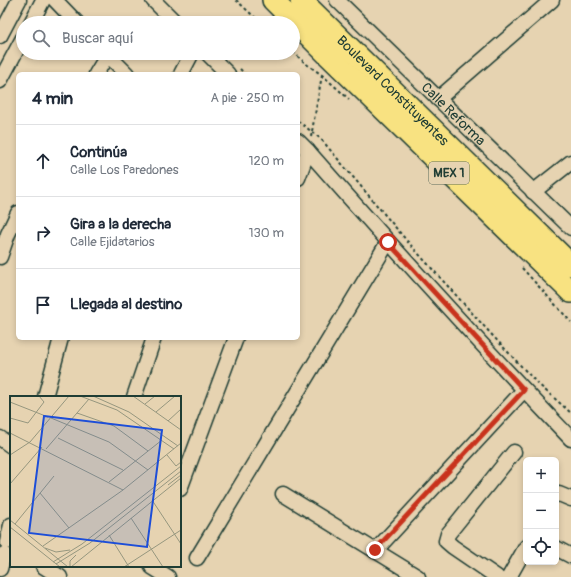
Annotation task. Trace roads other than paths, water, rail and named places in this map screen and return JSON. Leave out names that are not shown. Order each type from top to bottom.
[{"type":"highway","points":[[266,0],[283,16]]},
{"type":"highway","name":"MEX 1","points":[[273,0],[289,16]]},
{"type":"highway","name":"Boulevard Constituyentes","points":[[301,0],[571,265]]},
{"type":"highway","points":[[310,0],[342,41]]},
{"type":"highway","name":"MEX 1","points":[[300,27],[328,55]]},
{"type":"highway","points":[[300,31],[328,55]]},
{"type":"highway","name":"Boulevard Constituyentes","points":[[328,55],[571,292]]},
{"type":"street","points":[[0,36],[19,0]]},
{"type":"street","points":[[35,16],[43,0]]},
{"type":"street","points":[[55,0],[70,16]]},
{"type":"street","points":[[153,0],[169,16]]},
{"type":"street","points":[[438,99],[552,0]]},
{"type":"street","name":"Calle Reforma","points":[[344,2],[438,99],[571,228]]},
{"type":"street","points":[[0,81],[16,51]]},
{"type":"street","points":[[97,72],[104,60]]},
{"type":"street","points":[[113,60],[125,72]]},
{"type":"street","points":[[182,72],[188,60]]},
{"type":"street","points":[[214,60],[226,72]]},
{"type":"street","points":[[300,144],[388,242],[571,439]]},
{"type":"street","points":[[300,173],[308,151]]},
{"type":"street","points":[[533,192],[571,162]]},
{"type":"street","points":[[0,257],[16,217]]},
{"type":"street","points":[[197,558],[388,242]]},
{"type":"street","points":[[45,396],[60,340]]},
{"type":"street","points":[[134,396],[153,340]]},
{"type":"street","points":[[181,486],[235,340]]},
{"type":"street","points":[[375,550],[524,390]]},
{"type":"street","points":[[0,438],[10,445]]},
{"type":"street","points":[[497,577],[446,541],[448,534],[514,452]]},
{"type":"street","points":[[283,494],[418,577]]},
{"type":"street","points":[[559,494],[571,499]]},
{"type":"street","points":[[0,569],[10,528]]},
{"type":"street","points":[[559,550],[571,556]]},
{"type":"street","points":[[509,577],[523,552]]},
{"type":"street","points":[[45,567],[60,577]]},
{"type":"street","points":[[151,570],[168,577]]}]
